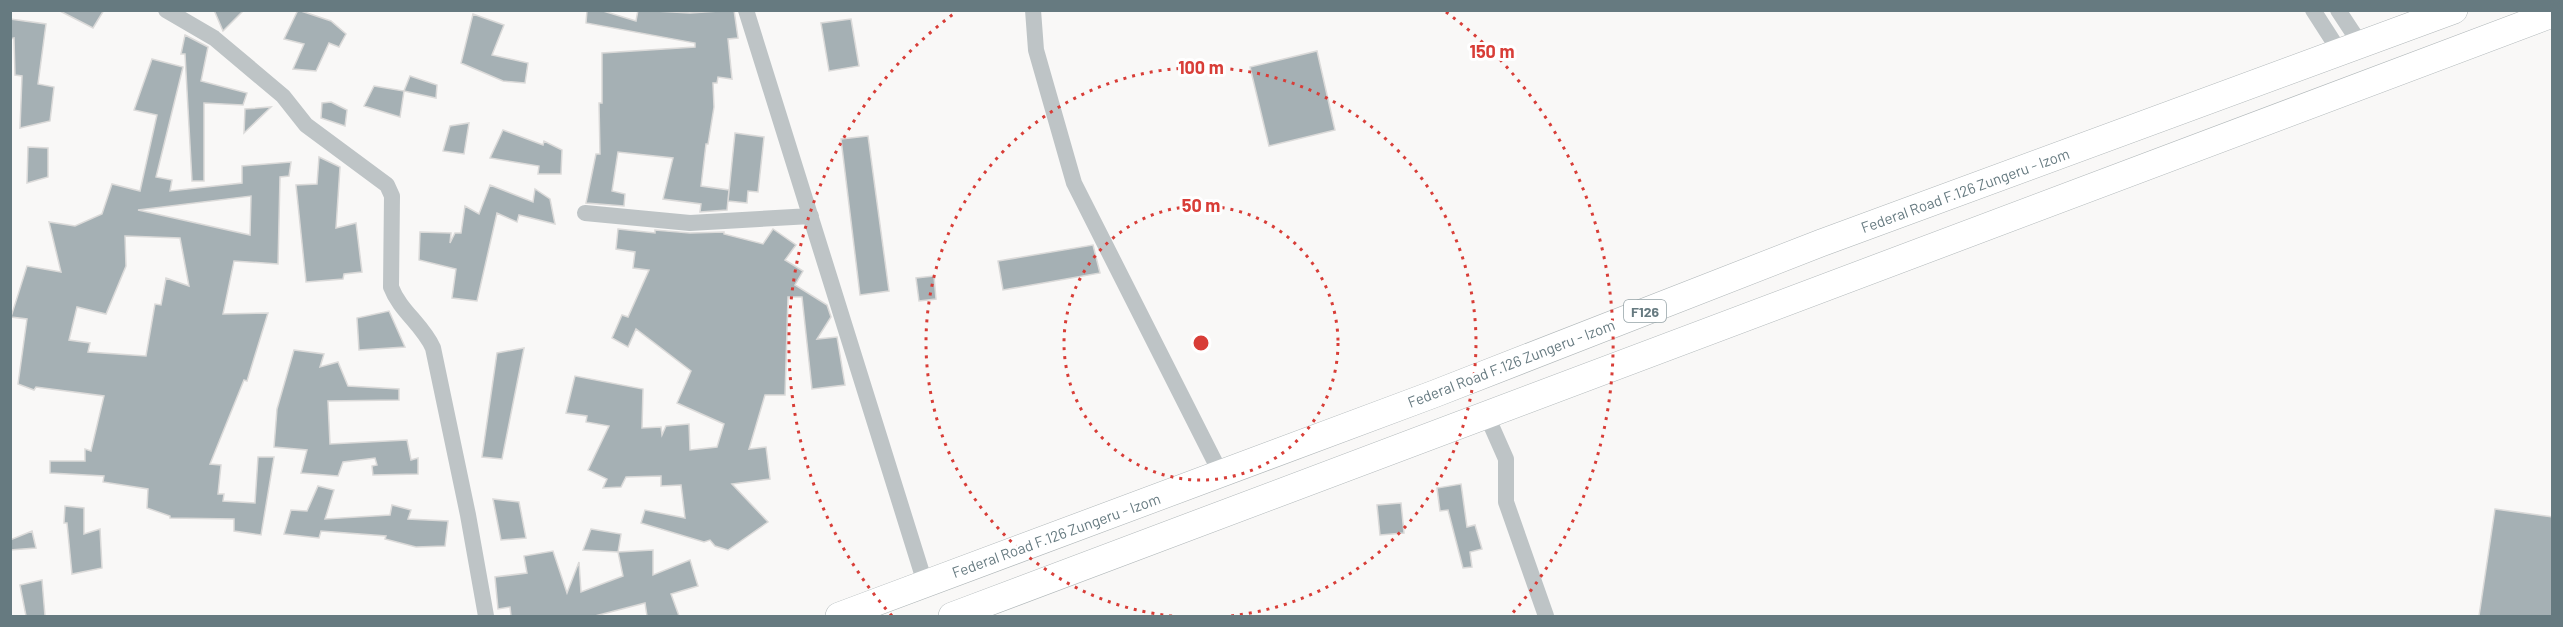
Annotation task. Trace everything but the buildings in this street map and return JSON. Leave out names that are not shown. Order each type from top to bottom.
[{"type":"main road","name":"Federal Road F.126 Zungeru - Izom","points":[[839,616],[1221,474],[1821,243],[2454,10]]},
{"type":"main road","points":[[951,616],[2553,14]]},
{"type":"main road","points":[[1821,243],[1839,284]]},
{"type":"street","points":[[166,10],[214,38],[283,96],[306,125],[387,185],[392,196],[391,288],[395,298],[426,333],[433,348],[468,514],[486,616]]},
{"type":"street","points":[[746,10],[925,583]]},
{"type":"street","points":[[1032,10],[1036,50],[1074,183],[1221,474]]},
{"type":"street","points":[[2313,10],[2350,49]]},
{"type":"street","points":[[2338,10],[2350,49]]},
{"type":"street","points":[[585,213],[690,223],[811,216]]},
{"type":"street","points":[[1487,416],[1506,459],[1506,502],[1546,616]]}]
